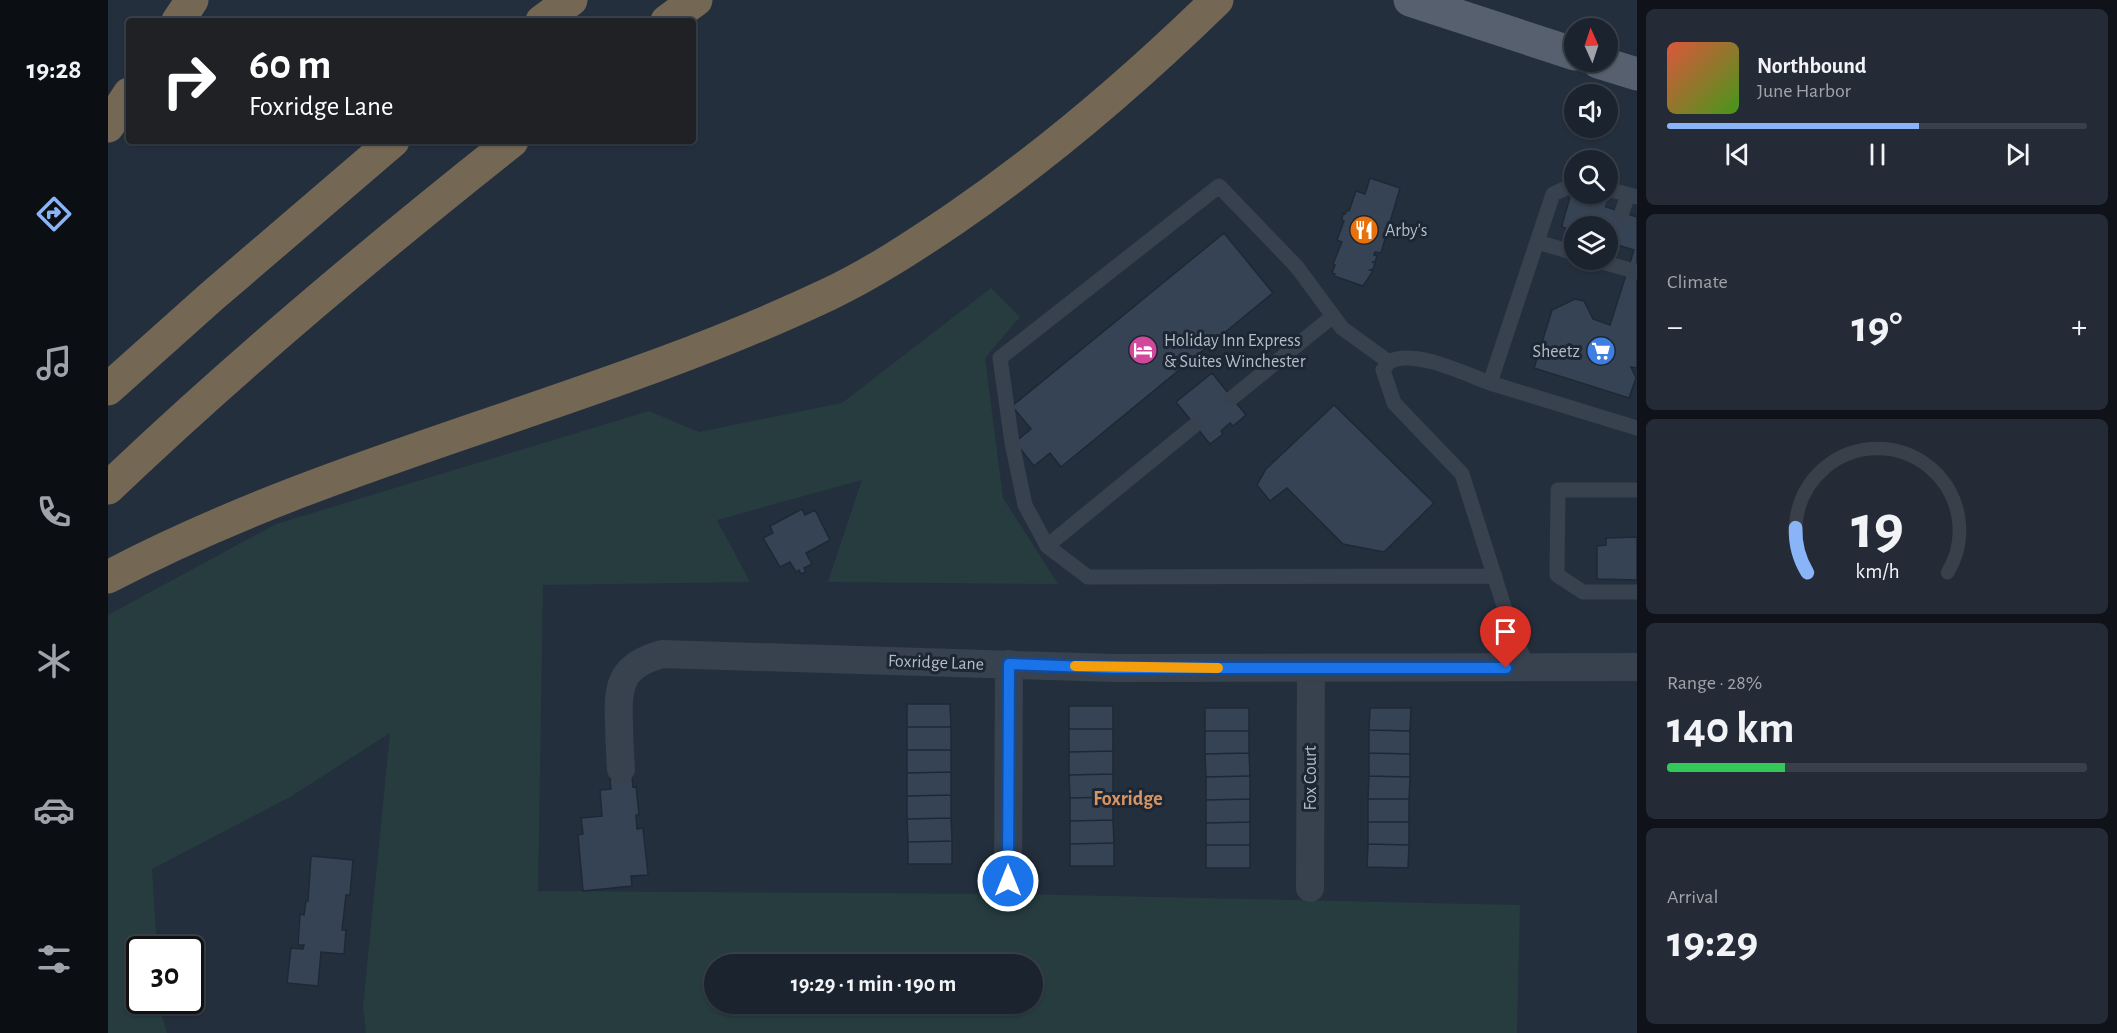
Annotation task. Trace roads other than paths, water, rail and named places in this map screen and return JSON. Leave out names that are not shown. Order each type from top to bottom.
[{"type":"highway","points":[[180,18],[192,0]]},
{"type":"highway","points":[[547,18],[571,0]]},
{"type":"highway","points":[[671,18],[696,0]]},
{"type":"highway","points":[[108,577],[159,551],[273,501],[373,463],[673,361],[747,331],[832,292],[906,251],[1040,157],[1100,109],[1217,0]]},
{"type":"highway","points":[[108,126],[126,99]]},
{"type":"highway","points":[[108,389],[390,144]]},
{"type":"highway","points":[[108,489],[290,325],[508,144]]},
{"type":"main road","points":[[1410,0],[1564,50]]},
{"type":"main road","points":[[1618,68],[1637,74]]},
{"type":"street","name":"Foxridge Lane","points":[[621,769],[618,697],[623,680],[634,666],[645,659],[662,654],[1114,668],[1637,668]]},
{"type":"street","points":[[1008,881],[1009,664]]},
{"type":"street","name":"Fox Court","points":[[1310,888],[1311,668]]},
{"type":"lane","points":[[1389,362],[1342,328],[1297,267],[1219,186],[1000,358],[1012,443],[1025,505],[1047,546],[1088,577],[1495,576]]},
{"type":"lane","points":[[1490,383],[1553,194],[1564,189]]},
{"type":"lane","points":[[1618,192],[1633,196],[1621,215]]},
{"type":"lane","points":[[1537,242],[1564,250]]},
{"type":"lane","points":[[1618,260],[1636,268]]},
{"type":"lane","points":[[1232,398],[1333,316]]},
{"type":"lane","points":[[1527,668],[1509,622],[1462,474],[1394,403],[1383,370],[1389,362],[1396,358],[1420,358],[1490,383],[1637,428]]},
{"type":"lane","points":[[1047,546],[1195,426]]},
{"type":"lane","points":[[1636,488],[1558,490],[1557,575],[1582,592],[1637,592]]},
{"type":"place","name":"Arby's","points":[[1364,230]]},
{"type":"place","name":"Holiday Inn Express & Suites Winchester","points":[[1143,350]]},
{"type":"place","name":"Sheetz","points":[[1601,351]]},
{"type":"district","name":"Foxridge","points":[[1128,798]]}]
